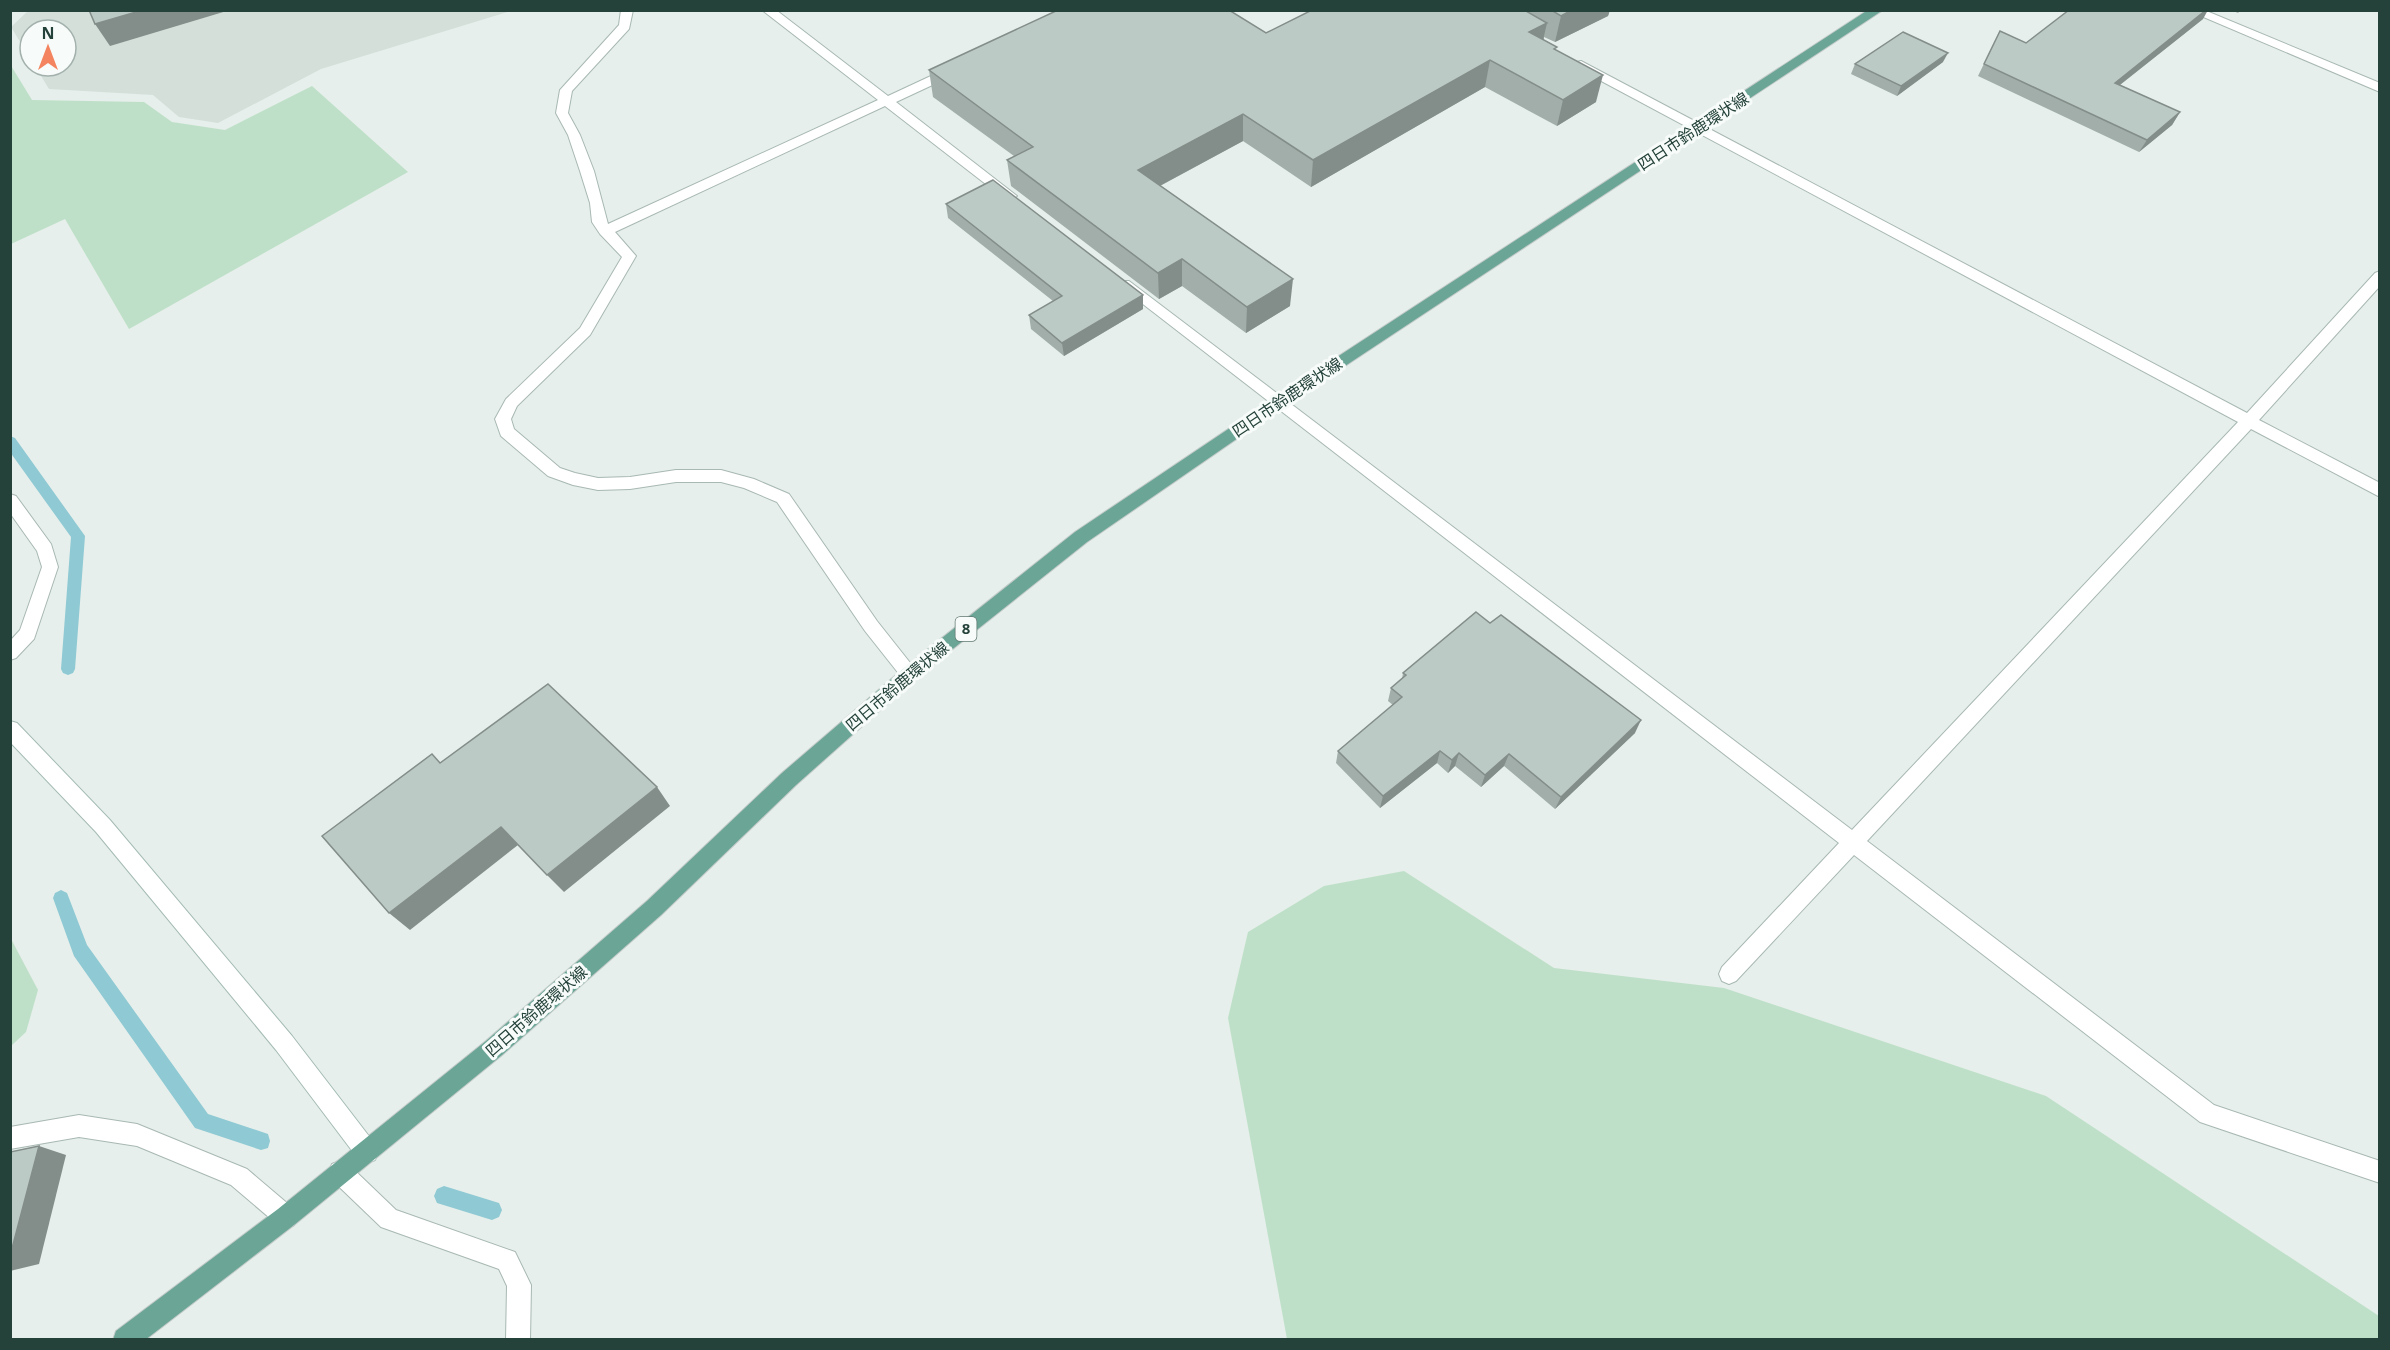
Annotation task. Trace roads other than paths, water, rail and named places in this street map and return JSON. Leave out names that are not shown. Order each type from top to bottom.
[{"type":"main road","name":"四日市鈴鹿環状線","points":[[125,1340],[286,1217],[494,1048],[645,916],[789,779],[909,674],[1081,537],[1278,403],[1877,10]]},
{"type":"street","points":[[627,10],[625,26],[578,75],[563,97],[562,113],[581,153],[597,203],[599,222],[628,256],[585,331],[511,403],[503,419],[507,432],[554,472],[573,479],[598,484],[630,483],[676,476],[721,476],[748,483],[783,498],[871,626],[909,674]]},
{"type":"street","points":[[768,10],[1017,202]]},
{"type":"street","points":[[2193,10],[2379,88]]},
{"type":"street","points":[[1573,61],[2379,491]]},
{"type":"street","points":[[605,231],[960,68]]},
{"type":"street","points":[[1110,273],[2208,1114],[2379,1172]]},
{"type":"street","points":[[1729,974],[2248,422],[2379,276]]},
{"type":"street","points":[[10,500],[45,549],[50,567],[28,634],[10,653]]},
{"type":"street","points":[[10,729],[103,826],[284,1043],[367,1152]]},
{"type":"street","points":[[10,1138],[79,1126],[137,1135],[239,1177],[286,1217]]},
{"type":"street","points":[[340,1172],[389,1219],[507,1260],[519,1285],[518,1340]]},
{"type":"waterway","points":[[10,441],[78,536],[68,669]]},
{"type":"waterway","points":[[61,898],[80,950],[202,1121],[261,1141]]},
{"type":"waterway","points":[[444,1196],[492,1210]]}]
